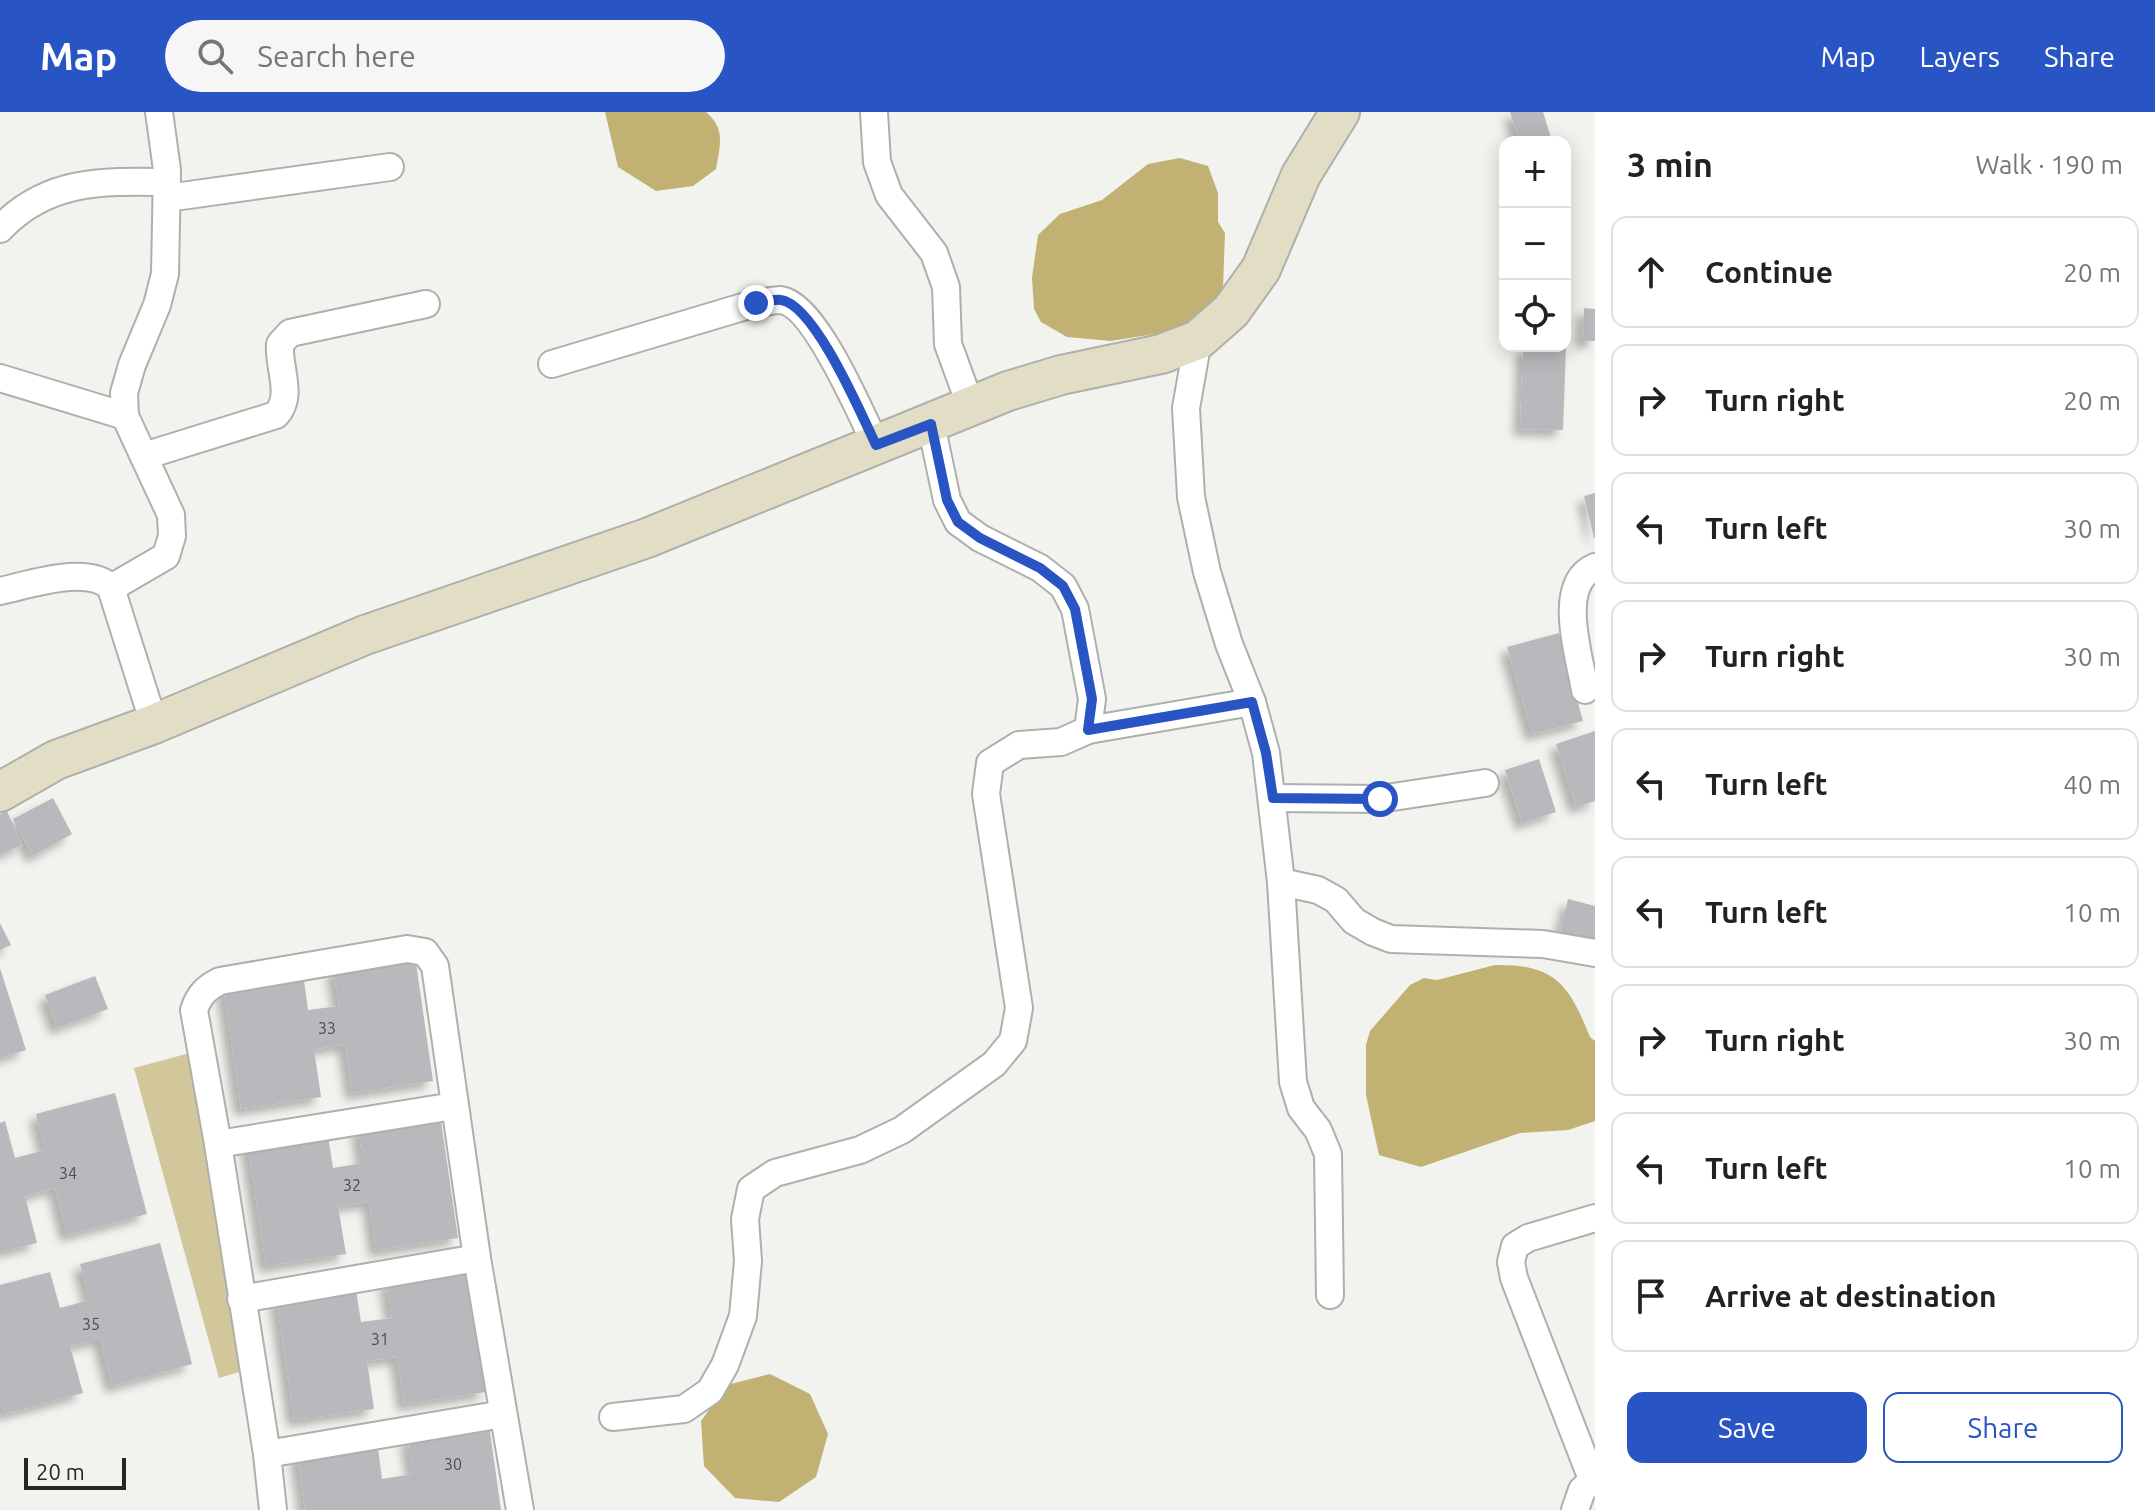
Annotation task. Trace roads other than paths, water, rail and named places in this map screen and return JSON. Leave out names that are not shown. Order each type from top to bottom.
[{"type":"street","points":[[111,588],[166,556],[172,536],[171,515],[125,416],[124,393],[157,305],[165,274],[167,190],[159,112]]},
{"type":"street","points":[[874,112],[877,162],[889,195],[934,253],[946,287],[948,344],[971,407]]},
{"type":"street","points":[[0,792],[56,760],[154,724],[365,635],[647,538],[1008,391],[1161,354],[1198,340],[1231,311],[1261,269],[1301,175],[1339,112]]},
{"type":"street","points":[[0,229],[26,204],[60,191],[104,181],[167,190],[390,167]]},
{"type":"street","points":[[552,364],[756,303],[782,300],[801,312],[822,339],[876,445]]},
{"type":"street","points":[[144,456],[276,415],[284,406],[286,394],[279,357],[280,344],[290,333],[426,304]]},
{"type":"street","points":[[1198,340],[1186,408],[1191,497],[1207,572],[1229,644],[1252,702],[1266,753],[1281,882],[1293,1082],[1301,1108],[1318,1130],[1328,1154],[1330,1295]]},
{"type":"street","points":[[0,378],[125,416]]},
{"type":"street","points":[[931,424],[947,500],[958,522],[980,538],[1040,568],[1063,586],[1075,609],[1092,699],[1088,730]]},
{"type":"street","points":[[1585,690],[1571,609],[1575,590],[1586,571],[1595,567]]},
{"type":"street","points":[[0,591],[91,575],[103,580],[111,588],[154,724]]},
{"type":"street","points":[[613,1417],[684,1409],[710,1391],[725,1365],[743,1316],[748,1261],[745,1219],[751,1189],[775,1173],[860,1150],[902,1130],[994,1064],[1013,1041],[1019,1008],[986,794],[990,763],[1019,745],[1061,742],[1088,730],[1252,702]]},
{"type":"street","points":[[1273,798],[1380,799],[1485,783]]},
{"type":"street","points":[[1281,882],[1318,890],[1336,900],[1354,921],[1391,939],[1543,944],[1595,953]]},
{"type":"street","points":[[273,1510],[267,1454],[194,1010],[197,998],[207,987],[220,981],[407,949],[425,952],[435,966],[477,1258],[520,1510]]},
{"type":"street","points":[[218,1144],[454,1106]]},
{"type":"street","points":[[1575,1510],[1582,1490],[1594,1479],[1514,1278],[1511,1262],[1515,1246],[1528,1238],[1595,1218]]},
{"type":"street","points":[[241,1299],[477,1258]]},
{"type":"street","points":[[267,1454],[503,1414]]}]
